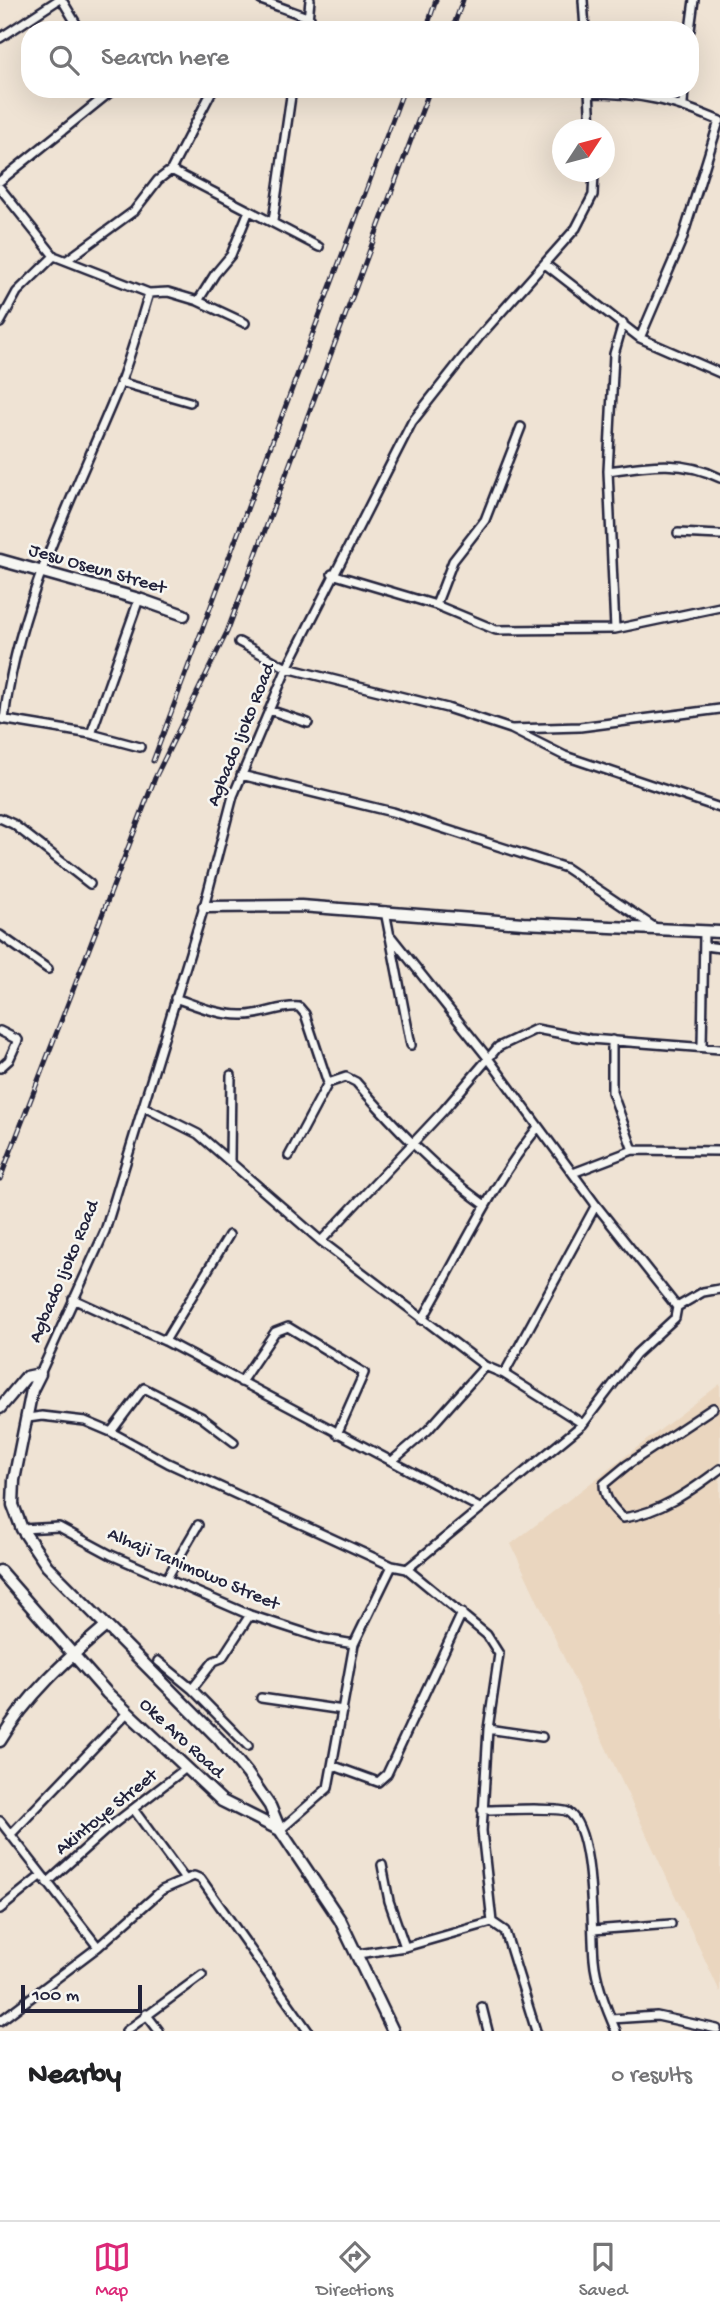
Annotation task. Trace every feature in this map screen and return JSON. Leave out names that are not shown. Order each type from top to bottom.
[{"type":"main road","name":"Jesu Oseun Street","points":[[0,560],[139,599],[184,615]]},
{"type":"main road","points":[[204,907],[300,906],[720,932]]},
{"type":"main road","name":"Agbado Ijoko Road","points":[[0,1408],[26,1377],[40,1374]]},
{"type":"main road","name":"Agbado Ijoko Road","points":[[40,1374],[32,1390],[14,1480],[13,1505],[22,1529],[47,1566],[106,1626]]},
{"type":"main road","points":[[2,1576],[72,1654]]},
{"type":"main road","points":[[0,1741],[16,1713],[72,1654],[106,1626]]},
{"type":"main road","name":"Oke Aro Road","points":[[106,1626],[219,1739],[258,1788],[280,1830],[328,1901],[358,1954],[393,2031]]},
{"type":"main road","name":"Oke Aro Road","points":[[72,1654],[127,1713],[222,1801],[280,1830]]},
{"type":"street","points":[[27,21],[60,0],[74,21]]},
{"type":"street","points":[[261,0],[310,18]]},
{"type":"street","points":[[309,21],[310,0]]},
{"type":"street","points":[[583,0],[584,21]]},
{"type":"street","points":[[691,21],[694,0]]},
{"type":"street","points":[[0,38],[21,25]]},
{"type":"street","points":[[1,178],[103,98]]},
{"type":"street","points":[[67,260],[134,211],[158,180],[171,170],[208,98]]},
{"type":"street","points":[[273,221],[291,98]]},
{"type":"street","points":[[590,98],[591,119]]},
{"type":"street","points":[[640,338],[682,240],[719,121],[683,104],[655,98]]},
{"type":"street","points":[[683,98],[683,104]]},
{"type":"street","points":[[171,170],[248,213],[273,221],[319,247]]},
{"type":"street","name":"Agbado Ijoko Road","points":[[40,1374],[98,1248],[144,1107],[241,775],[287,668],[332,574],[412,422],[479,337],[586,215],[593,195],[594,182]]},
{"type":"street","points":[[0,188],[54,256],[149,293],[168,292],[198,301],[245,323]]},
{"type":"street","points":[[198,301],[231,255],[248,213]]},
{"type":"street","points":[[0,323],[18,292],[54,256]]},
{"type":"street","points":[[545,264],[640,338],[719,372]]},
{"type":"street","points":[[140,747],[92,734],[2,719],[20,638],[72,495],[120,382],[149,293]]},
{"type":"street","points":[[615,629],[608,471],[614,354],[623,323]]},
{"type":"street","points":[[120,382],[190,402]]},
{"type":"street","points":[[436,605],[453,561],[485,520],[521,427]]},
{"type":"street","points":[[608,471],[662,463],[678,464],[720,478]]},
{"type":"street","points":[[678,533],[720,535]]},
{"type":"street","points":[[332,574],[436,605],[496,630],[615,629],[720,607]]},
{"type":"street","points":[[92,734],[139,599]]},
{"type":"street","points":[[239,642],[287,668],[447,708],[511,729],[565,756],[720,808]]},
{"type":"street","points":[[511,729],[592,726],[720,709]]},
{"type":"street","points":[[270,710],[307,723]]},
{"type":"street","points":[[241,775],[392,812],[566,868],[630,908],[658,930]]},
{"type":"street","points":[[0,818],[13,824],[90,884]]},
{"type":"street","points":[[385,911],[411,1045]]},
{"type":"street","points":[[702,1046],[704,932]]},
{"type":"street","points":[[389,934],[488,1058],[596,1205],[677,1307]]},
{"type":"street","points":[[0,935],[48,969]]},
{"type":"street","points":[[705,946],[720,948]]},
{"type":"street","points":[[175,998],[216,1012],[244,1015],[299,1007],[305,1014],[328,1083],[289,1156]]},
{"type":"street","points":[[321,1241],[506,1041],[536,1029],[612,1040],[720,1049]]},
{"type":"street","points":[[0,1031],[18,1040],[9,1060],[0,1068]]},
{"type":"street","points":[[612,1040],[612,1092],[633,1150]]},
{"type":"street","points":[[230,1160],[231,1075]]},
{"type":"street","points":[[328,1083],[352,1078],[410,1144],[450,1180],[485,1205]]},
{"type":"street","points":[[144,1107],[198,1134],[321,1241],[485,1367],[504,1374],[583,1424]]},
{"type":"street","points":[[422,1320],[485,1205],[514,1158],[538,1128]]},
{"type":"street","points":[[573,1173],[633,1150],[720,1151]]},
{"type":"street","points":[[504,1374],[596,1205]]},
{"type":"street","points":[[165,1341],[229,1235]]},
{"type":"street","points":[[407,1569],[478,1507],[583,1424],[636,1354],[674,1318],[677,1307],[703,1292],[720,1289]]},
{"type":"street","points":[[74,1299],[165,1341],[478,1507]]},
{"type":"street","points":[[241,1382],[275,1332],[288,1327],[364,1373],[337,1434]]},
{"type":"street","points":[[392,1461],[428,1430],[485,1367]]},
{"type":"street","points":[[111,1432],[144,1388],[201,1417],[234,1442]]},
{"type":"street","points":[[713,1408],[627,1465],[604,1484],[604,1491],[610,1505],[623,1518],[646,1515],[694,1489],[720,1469]]},
{"type":"street","points":[[28,1418],[42,1416],[85,1421],[168,1463],[392,1566],[407,1569],[487,1635],[499,1654],[488,1729],[482,1810],[492,1922],[505,1931],[536,2031]]},
{"type":"street","points":[[167,1578],[198,1525]]},
{"type":"street","name":"Alhaji Tanimowo Street","points":[[22,1529],[59,1527],[111,1555],[250,1615],[324,1639],[354,1644]]},
{"type":"street","points":[[280,1830],[328,1788],[354,1644],[392,1566]]},
{"type":"street","points":[[334,1766],[378,1782],[387,1774],[462,1613]]},
{"type":"street","points":[[192,1689],[214,1661],[222,1658],[250,1615]]},
{"type":"street","points":[[158,1661],[192,1689],[248,1746]]},
{"type":"street","points":[[261,1698],[343,1710]]},
{"type":"street","points":[[12,1833],[127,1713]]},
{"type":"street","points":[[488,1729],[542,1737]]},
{"type":"street","name":"Akintoye Street","points":[[47,1883],[107,1829],[186,1768]]},
{"type":"street","points":[[482,1810],[561,1809],[574,1817],[589,1869],[598,1979],[616,2031]]},
{"type":"street","points":[[134,1810],[184,1878]]},
{"type":"street","points":[[0,1821],[12,1833],[47,1883],[98,1947]]},
{"type":"street","points":[[382,1865],[389,1901],[405,1947]]},
{"type":"street","points":[[0,1909],[42,1875]]},
{"type":"street","points":[[0,2021],[98,1947],[162,1890],[184,1878],[194,1876],[201,1879],[308,2031]]},
{"type":"street","points":[[358,1954],[405,1947],[492,1922]]},
{"type":"street","points":[[593,1930],[671,1924]]},
{"type":"street","points":[[125,2031],[202,1975]]},
{"type":"street","points":[[482,2007],[488,2031]]},
{"type":"street","points":[[146,2014],[159,2031]]},
{"type":"street","points":[[611,2019],[657,2016],[717,2029]]},
{"type":"shaded area","points":[[720,1384],[720,1992],[511,1544]]},
{"type":"railway","points":[[429,21],[436,0]]},
{"type":"railway","points":[[455,21],[463,0]]},
{"type":"railway","points":[[153,761],[401,98]]},
{"type":"railway","points":[[0,1179],[155,778],[227,632],[427,98]]}]
